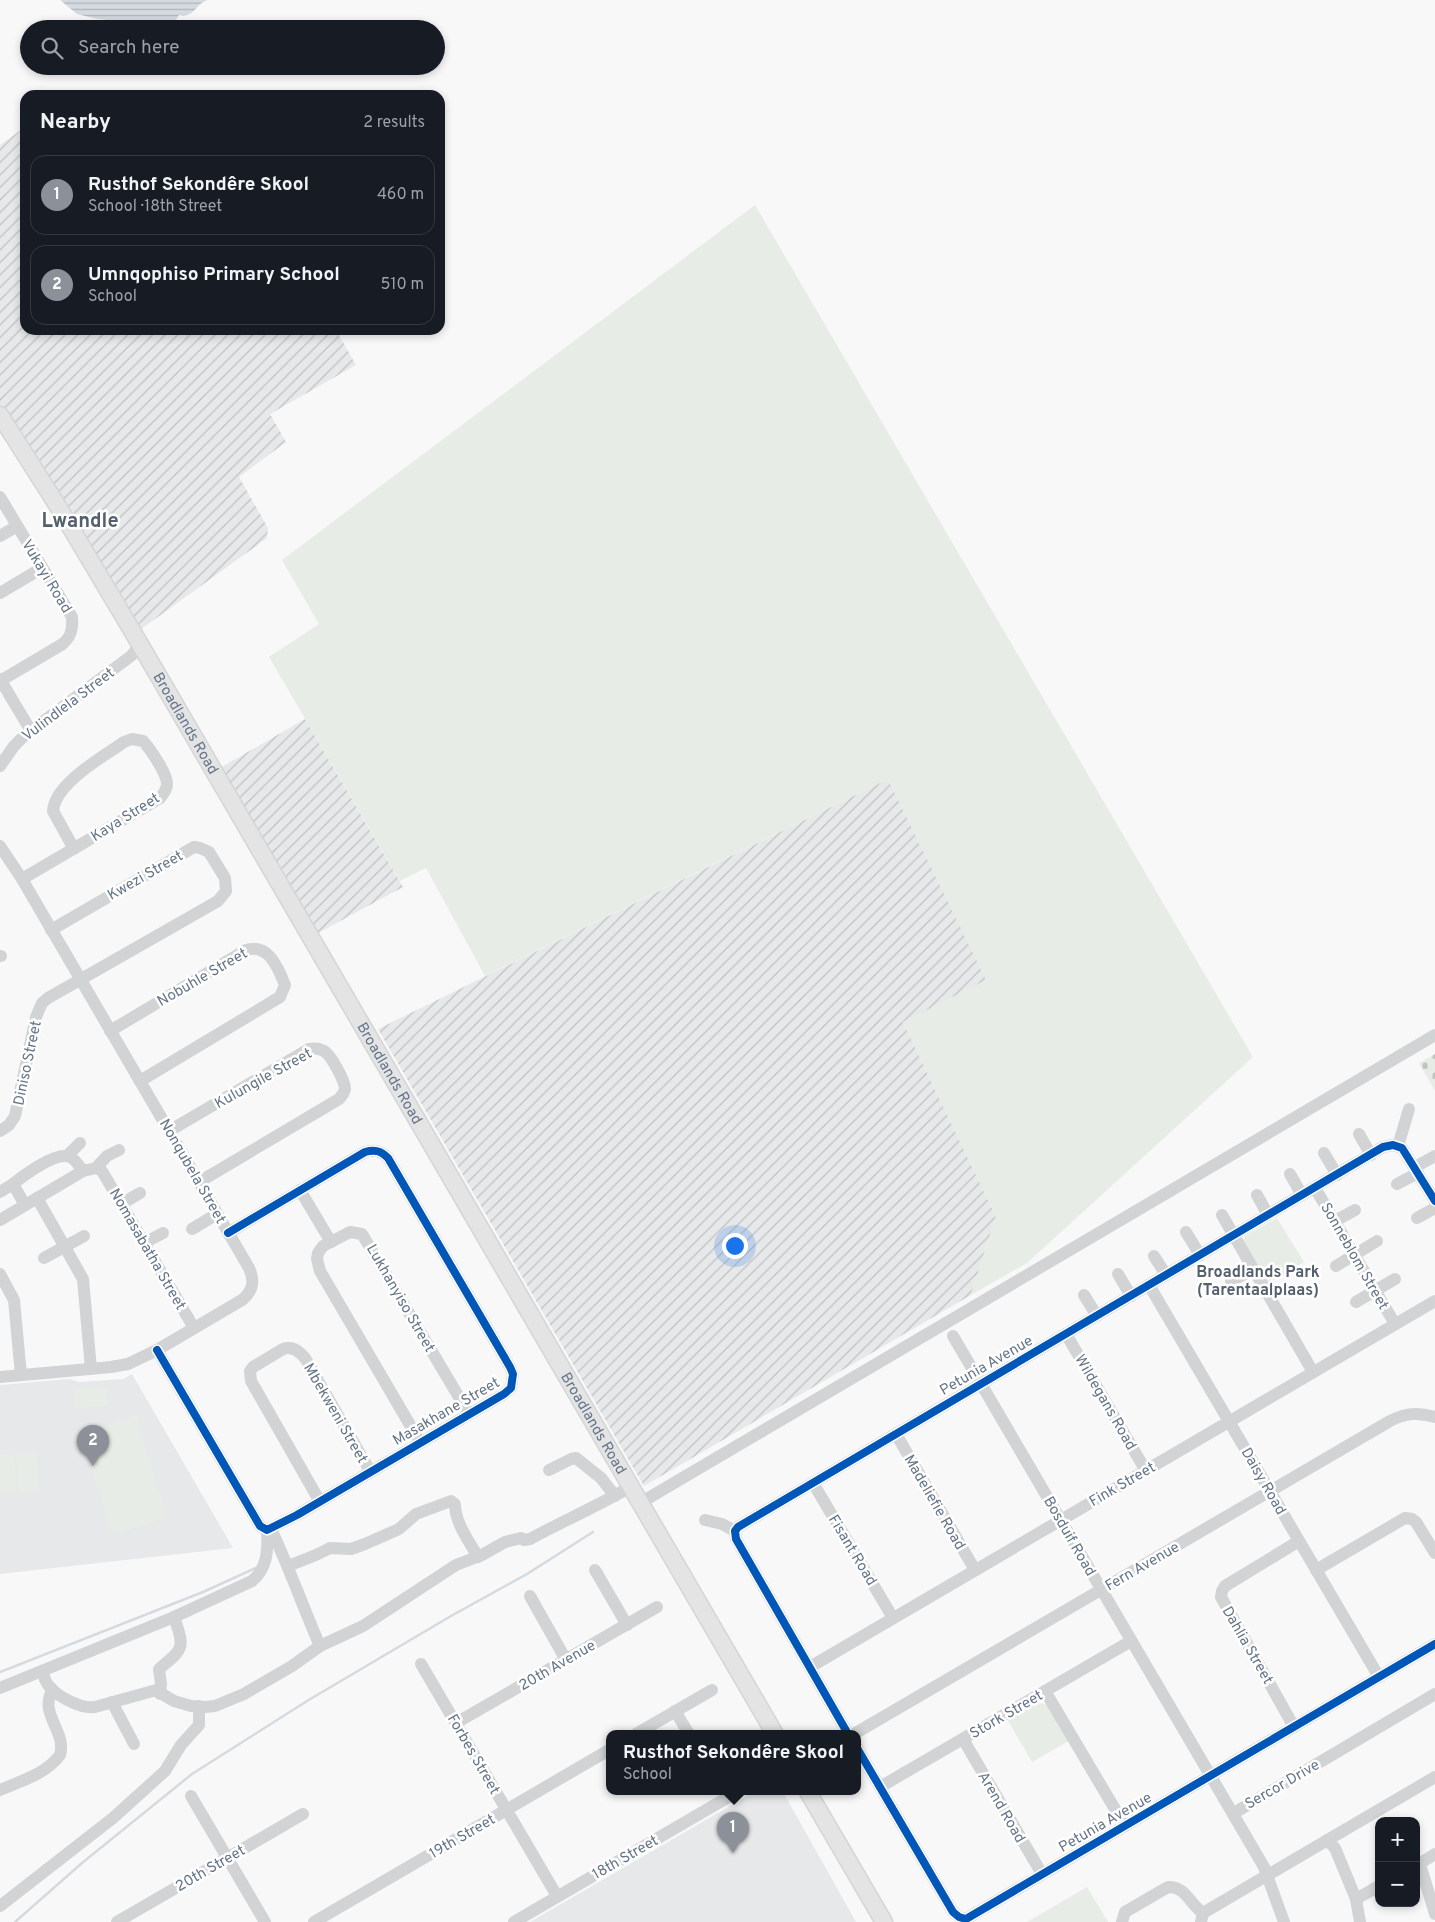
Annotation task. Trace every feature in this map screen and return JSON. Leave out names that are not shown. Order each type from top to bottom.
[{"type":"main road","name":"Broadlands Road","points":[[0,415],[59,508],[140,645],[773,1730]]},
{"type":"main road","points":[[810,1795],[884,1922]]},
{"type":"street","name":"Vukayi Road","points":[[0,497],[72,617],[73,626],[67,641],[0,681]]},
{"type":"street","points":[[0,536],[17,526]]},
{"type":"street","points":[[0,593],[42,568]]},
{"type":"street","name":"Vulindlela Street","points":[[0,766],[14,746],[31,731],[131,656],[140,645]]},
{"type":"street","points":[[0,681],[31,731]]},
{"type":"street","name":"Kaya Street","points":[[22,879],[74,849],[160,798],[166,790],[167,782],[143,741],[132,739],[124,742],[73,779],[58,797],[53,811],[74,849]]},
{"type":"street","name":"Nonqubela Street","points":[[0,846],[22,879],[199,1182],[249,1268],[253,1281],[252,1287],[242,1300],[157,1350],[123,1366],[0,1377]]},
{"type":"street","name":"Kwezi Street","points":[[51,930],[194,847],[209,852],[225,878],[226,891],[218,901],[80,981]]},
{"type":"street","name":"Nobuhle Street","points":[[110,1031],[246,950],[253,948],[263,949],[274,962],[284,984],[280,997],[140,1081]]},
{"type":"street","name":"Diniso Street","points":[[0,1131],[9,1125],[15,1116],[39,1009],[48,998],[80,981]]},
{"type":"street","points":[[640,1503],[1435,1035]]},
{"type":"street","name":"Kulungile Street","points":[[169,1131],[309,1049],[322,1050],[327,1053],[345,1087],[339,1099],[199,1182]]},
{"type":"street","points":[[1410,1109],[1398,1146],[1406,1153],[1435,1200]]},
{"type":"street","points":[[1359,1134],[1371,1155]]},
{"type":"street","points":[[0,1192],[39,1165],[67,1156],[80,1143]]},
{"type":"street","name":"Petunia Avenue","points":[[735,1531],[738,1527],[1302,1195],[1383,1148],[1398,1146]]},
{"type":"street","points":[[0,1220],[83,1172],[99,1169],[108,1156],[119,1150]]},
{"type":"street","name":"Masakhane Street","points":[[228,1233],[365,1152],[376,1150],[388,1158],[514,1374],[511,1388],[269,1530]]},
{"type":"street","points":[[1324,1153],[1337,1175]]},
{"type":"street","points":[[67,1156],[71,1157],[83,1172]]},
{"type":"street","points":[[1398,1184],[1435,1156]]},
{"type":"street","name":"Nomasabatha Street","points":[[99,1169],[194,1328]]},
{"type":"street","points":[[1290,1174],[1302,1195]]},
{"type":"street","points":[[12,1184],[25,1205]]},
{"type":"street","name":"Sonneblom Street","points":[[1315,1188],[1395,1324]]},
{"type":"street","points":[[300,1190],[331,1242],[323,1246],[318,1253],[317,1259],[320,1271],[420,1442]]},
{"type":"street","points":[[121,1204],[140,1193]]},
{"type":"street","points":[[1257,1195],[1268,1215]]},
{"type":"street","points":[[37,1198],[81,1274],[84,1284],[91,1369]]},
{"type":"street","points":[[1417,1218],[1435,1208]]},
{"type":"street","points":[[1335,1221],[1355,1210]]},
{"type":"street","points":[[192,1229],[217,1214]]},
{"type":"street","points":[[1222,1215],[1313,1372]]},
{"type":"street","name":"Lukhanyiso Street","points":[[331,1242],[350,1232],[362,1234],[367,1240],[469,1414]]},
{"type":"street","points":[[1186,1232],[1200,1255]]},
{"type":"street","points":[[144,1243],[163,1233]]},
{"type":"street","points":[[44,1258],[84,1236]]},
{"type":"street","points":[[1336,1266],[1377,1241]]},
{"type":"street","points":[[1154,1256],[1166,1275]]},
{"type":"street","points":[[1231,1281],[1253,1270]]},
{"type":"street","points":[[0,1274],[14,1300],[21,1376]]},
{"type":"street","points":[[1118,1274],[1131,1296]]},
{"type":"street","points":[[1356,1302],[1395,1279]]},
{"type":"street","name":"Daisy Road","points":[[1149,1285],[1379,1677]]},
{"type":"street","points":[[1084,1294],[1097,1316]]},
{"type":"street","name":"Fink Street","points":[[810,1667],[1435,1301]]},
{"type":"street","name":"Wildegans Road","points":[[1066,1334],[1146,1471]]},
{"type":"street","name":"Bosduif Road","points":[[953,1336],[1210,1776],[1234,1813]]},
{"type":"street","name":"Mbekweni Street","points":[[319,1500],[251,1382],[250,1371],[252,1367],[286,1347],[295,1349],[305,1358],[370,1471]]},
{"type":"street","points":[[157,1350],[260,1526],[269,1530],[288,1566],[320,1646]]},
{"type":"street","name":"Fern Avenue","points":[[861,1730],[1397,1417],[1417,1414],[1435,1417]]},
{"type":"street","name":"Madeliefie Road","points":[[896,1434],[975,1570]]},
{"type":"street","points":[[549,1470],[570,1458],[576,1458],[601,1478],[615,1496]]},
{"type":"street","name":"Fisant Road","points":[[813,1483],[893,1618]]},
{"type":"street","points":[[42,1671],[48,1686],[68,1700],[87,1707],[95,1707],[160,1689],[162,1694],[174,1701],[198,1706],[215,1706],[258,1687],[320,1646],[363,1626],[456,1565],[478,1557],[505,1542],[522,1538],[524,1540],[530,1539],[630,1487]]},
{"type":"street","points":[[288,1566],[330,1548],[351,1549],[365,1544],[399,1529],[416,1514],[451,1501],[455,1504],[455,1511],[463,1531],[478,1557]]},
{"type":"street","points":[[1316,1570],[1405,1518],[1416,1522],[1435,1553]]},
{"type":"street","points":[[705,1520],[722,1524],[735,1531],[736,1539],[846,1730]]},
{"type":"street","points":[[0,1688],[174,1617],[252,1581],[259,1575],[266,1562],[269,1530]]},
{"type":"street","name":"Dahlia Street","points":[[1294,1726],[1221,1598],[1222,1591],[1226,1586],[1299,1541]]},
{"type":"street","points":[[595,1570],[627,1625]]},
{"type":"street","points":[[530,1596],[566,1660]]},
{"type":"street","name":"20th Avenue","points":[[456,1723],[657,1607]]},
{"type":"street","points":[[161,1692],[158,1669],[179,1652],[182,1639],[174,1617]]},
{"type":"street","name":"Stork Street","points":[[880,1788],[1131,1640]]},
{"type":"street","name":"Petunia Avenue","points":[[861,1755],[953,1912],[959,1917],[966,1918],[1435,1644]]},
{"type":"street","name":"Forbes Street","points":[[421,1664],[558,1896]]},
{"type":"street","points":[[0,1790],[41,1772],[52,1765],[60,1755],[61,1741],[48,1708],[52,1689]]},
{"type":"street","points":[[643,1730],[712,1690]]},
{"type":"street","points":[[1045,1691],[1125,1826]]},
{"type":"street","name":"Sercor Drive","points":[[1284,1922],[1268,1875],[1234,1813],[1435,1694]]},
{"type":"street","points":[[112,1702],[134,1744]]},
{"type":"street","points":[[0,1906],[113,1818],[165,1771],[181,1745],[199,1725],[198,1706]]},
{"type":"street","points":[[675,1712],[686,1730]]},
{"type":"street","name":"Arend Road","points":[[963,1739],[1042,1874]]},
{"type":"street","name":"19th Street","points":[[314,1922],[606,1752]]},
{"type":"street","points":[[1122,1922],[1125,1912],[1168,1887],[1176,1887],[1182,1891],[1202,1918],[1268,1875],[1435,1777]]},
{"type":"street","name":"18th Street","points":[[514,1922],[731,1795]]},
{"type":"street","points":[[191,1796],[265,1922]]},
{"type":"street","name":"20th Street","points":[[117,1922],[303,1814]]},
{"type":"street","points":[[1327,1840],[1336,1848],[1356,1899],[1360,1922]]},
{"type":"street","points":[[1420,1864],[1435,1854]]},
{"type":"street","points":[[1420,1871],[1435,1914]]},
{"type":"street","points":[[1356,1899],[1375,1888]]},
{"type":"shaded area","points":[[60,0],[207,0],[188,15],[179,15],[176,20],[108,20],[77,14]]},
{"type":"shaded area","points":[[20,131],[20,335],[339,335],[356,365],[270,414],[286,442],[239,477],[268,528],[267,538],[133,635],[0,416],[0,145]]},
{"type":"shaded area","points":[[305,719],[403,887],[309,938],[213,772]]},
{"type":"shaded area","points":[[888,779],[987,981],[903,1022],[996,1217],[971,1295],[644,1486],[378,1029]]},
{"type":"shaded area","points":[[132,1374],[233,1548],[0,1574],[0,1385],[70,1379],[79,1382],[123,1379]]},
{"type":"shaded area","points":[[749,1795],[785,1795],[856,1922],[530,1922]]},
{"type":"green space","points":[[755,205],[1253,1057],[1027,1263],[971,1295],[996,1217],[903,1022],[986,980],[888,779],[485,976],[426,868],[400,881],[269,657],[319,624],[282,560]]},
{"type":"green space","points":[[1435,1054],[1435,1091],[1419,1063]]},
{"type":"green space","points":[[1277,1218],[1304,1262],[1268,1284],[1243,1242],[1245,1236]]},
{"type":"green space","points":[[106,1386],[107,1406],[75,1408],[74,1388]]},
{"type":"green space","points":[[136,1416],[167,1518],[112,1535],[81,1433]]},
{"type":"green space","points":[[36,1452],[39,1491],[19,1492],[16,1454]]},
{"type":"green space","points":[[14,1454],[17,1493],[0,1494],[0,1455]]},
{"type":"green space","points":[[1036,1702],[1048,1705],[1069,1741],[1032,1762],[1007,1719]]},
{"type":"green space","points":[[1087,1887],[1108,1922],[1027,1922]]},
{"type":"waterway","points":[[15,1922],[82,1863],[192,1774],[307,1701],[451,1616],[527,1574],[593,1532]]},
{"type":"waterway","points":[[0,1672],[203,1592],[256,1568]]},
{"type":"cycle path","points":[[846,1730],[736,1539],[735,1531],[738,1527],[1383,1147],[1393,1145],[1402,1148],[1435,1201]]},
{"type":"cycle path","points":[[157,1350],[260,1526],[267,1530],[297,1515],[504,1394],[511,1388],[513,1374],[510,1367],[388,1158],[380,1152],[365,1152],[228,1233]]},
{"type":"cycle path","points":[[861,1755],[953,1912],[959,1917],[966,1919],[1435,1644]]},
{"type":"place","name":"Umnqophiso Primary School","points":[[93,1466]]},
{"type":"place","name":"Rusthof Sekondêre Skool","points":[[733,1853]]},
{"type":"district","name":"Lwandle","points":[[80,520]]},
{"type":"district","name":"Broadlands Park (Tarentaalplaas)","points":[[1258,1280]]}]
